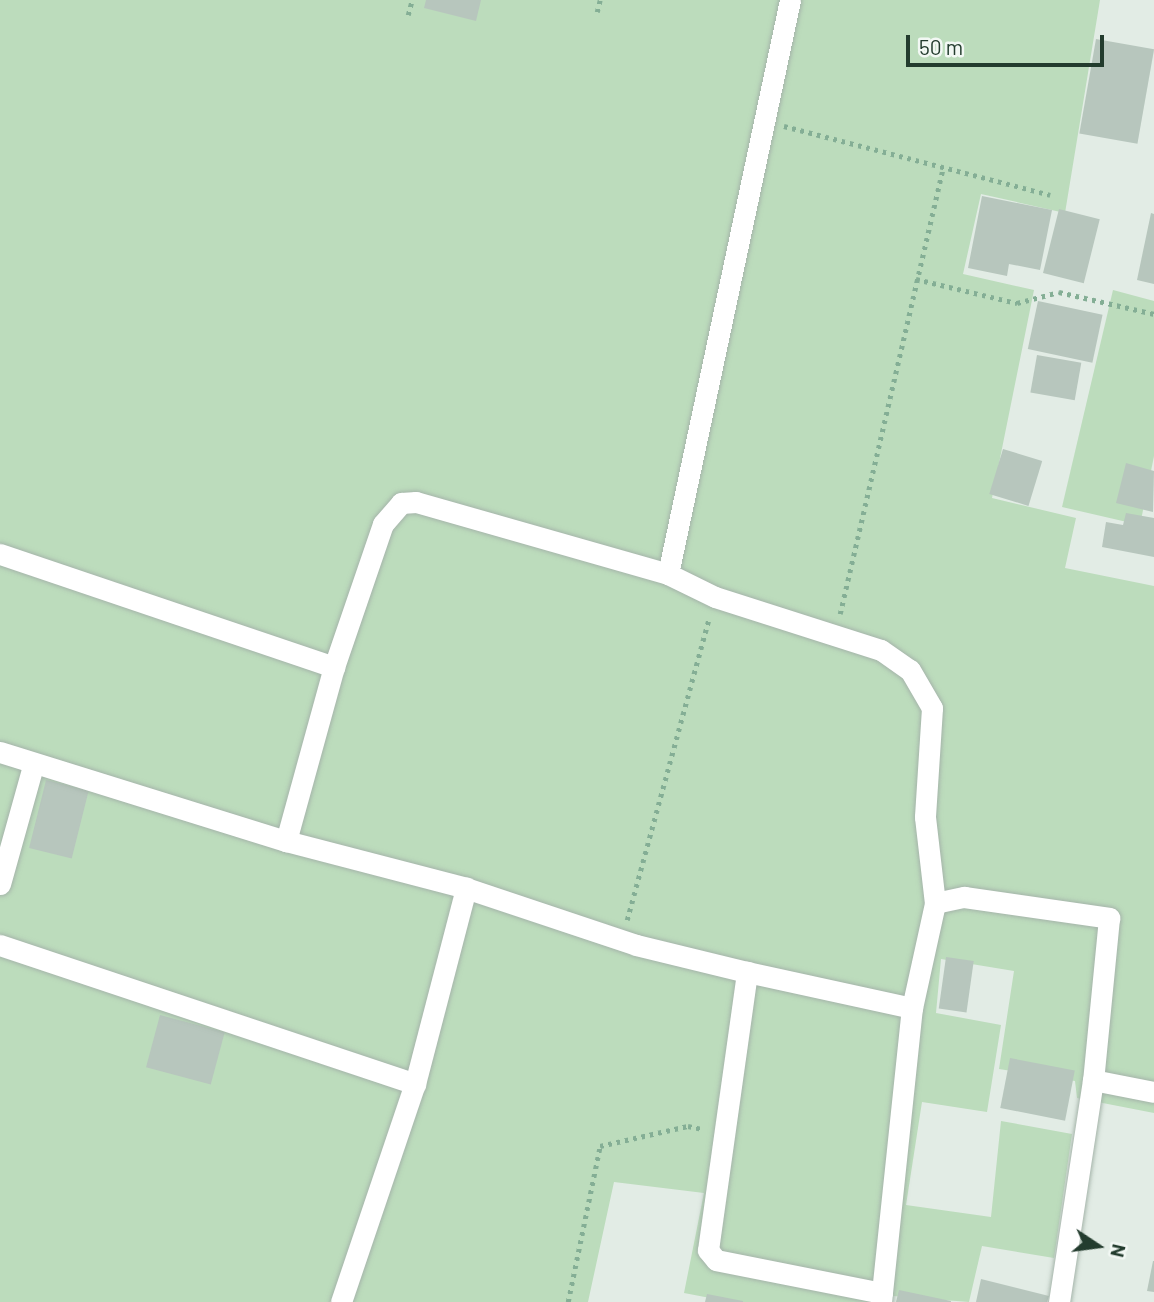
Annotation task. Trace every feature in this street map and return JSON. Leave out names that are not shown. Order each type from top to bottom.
[{"type":"street","points":[[668,575],[790,0]]},
{"type":"street","points":[[286,841],[334,667],[383,524],[401,503],[416,502],[668,575],[715,597],[881,650],[911,670],[932,708],[925,817],[935,903],[912,1008],[882,1297],[712,1259],[708,1250],[747,972]]},
{"type":"street","points":[[0,554],[334,667]]},
{"type":"street","points":[[0,752],[33,766],[286,841],[466,888],[636,945],[912,1008]]},
{"type":"street","points":[[0,884],[33,766]]},
{"type":"street","points":[[341,1302],[415,1084],[466,888]]},
{"type":"street","points":[[935,903],[964,897],[1109,918],[1093,1080],[1059,1302]]},
{"type":"street","points":[[0,945],[415,1084]]},
{"type":"street","points":[[1093,1080],[1154,1092]]},
{"type":"path","points":[[408,15],[412,0]]},
{"type":"path","points":[[597,12],[600,0]]},
{"type":"path","points":[[763,121],[1050,195]]},
{"type":"path","points":[[835,635],[943,168]]},
{"type":"path","points":[[916,279],[1017,303],[1059,292],[1154,314]]},
{"type":"path","points":[[636,945],[625,925],[715,597]]},
{"type":"path","points":[[568,1302],[600,1146],[688,1126],[723,1133]]},
{"type":"green space","points":[[0,0],[1100,0],[1065,213],[981,194],[963,274],[1034,290],[992,498],[1076,518],[1065,568],[1154,586],[1154,1113],[1077,1098],[1075,1081],[999,1069],[1014,971],[941,959],[936,1013],[1001,1025],[987,1112],[922,1102],[906,1205],[991,1217],[1001,1121],[1072,1134],[1054,1258],[982,1246],[969,1302],[893,1296],[891,1302],[731,1302],[684,1293],[704,1193],[614,1182],[588,1302],[0,1302]]},
{"type":"green space","points":[[1113,290],[1154,301],[1154,456],[1140,525],[1062,507]]},
{"type":"building","points":[[426,0],[481,0],[476,21],[424,8]]},
{"type":"building","points":[[1096,39],[1154,49],[1137,144],[1079,134]]},
{"type":"building","points":[[982,196],[1052,210],[1040,270],[1009,264],[1007,276],[968,268]]},
{"type":"building","points":[[1059,209],[1100,219],[1084,283],[1043,273]]},
{"type":"building","points":[[1151,213],[1154,214],[1154,284],[1137,280]]},
{"type":"building","points":[[1038,301],[1103,315],[1092,363],[1028,349]]},
{"type":"building","points":[[1037,355],[1081,363],[1075,400],[1030,392]]},
{"type":"building","points":[[1003,449],[1042,461],[1028,506],[989,494]]},
{"type":"building","points":[[1126,463],[1154,471],[1153,512],[1116,503]]},
{"type":"building","points":[[1126,513],[1154,518],[1154,557],[1102,547],[1106,522],[1123,525]]},
{"type":"building","points":[[46,780],[89,791],[72,859],[29,848]]},
{"type":"building","points":[[946,957],[974,961],[966,1012],[939,1008]]},
{"type":"building","points":[[160,1015],[225,1032],[211,1085],[146,1067]]},
{"type":"building","points":[[1010,1058],[1075,1071],[1065,1121],[1000,1108]]},
{"type":"building","points":[[1154,1261],[1154,1292],[1147,1291]]},
{"type":"building","points":[[981,1279],[1049,1296],[1047,1302],[976,1302]]},
{"type":"building","points":[[899,1290],[951,1301],[951,1302],[896,1302]]},
{"type":"building","points":[[707,1294],[743,1301],[743,1302],[705,1302]]}]
